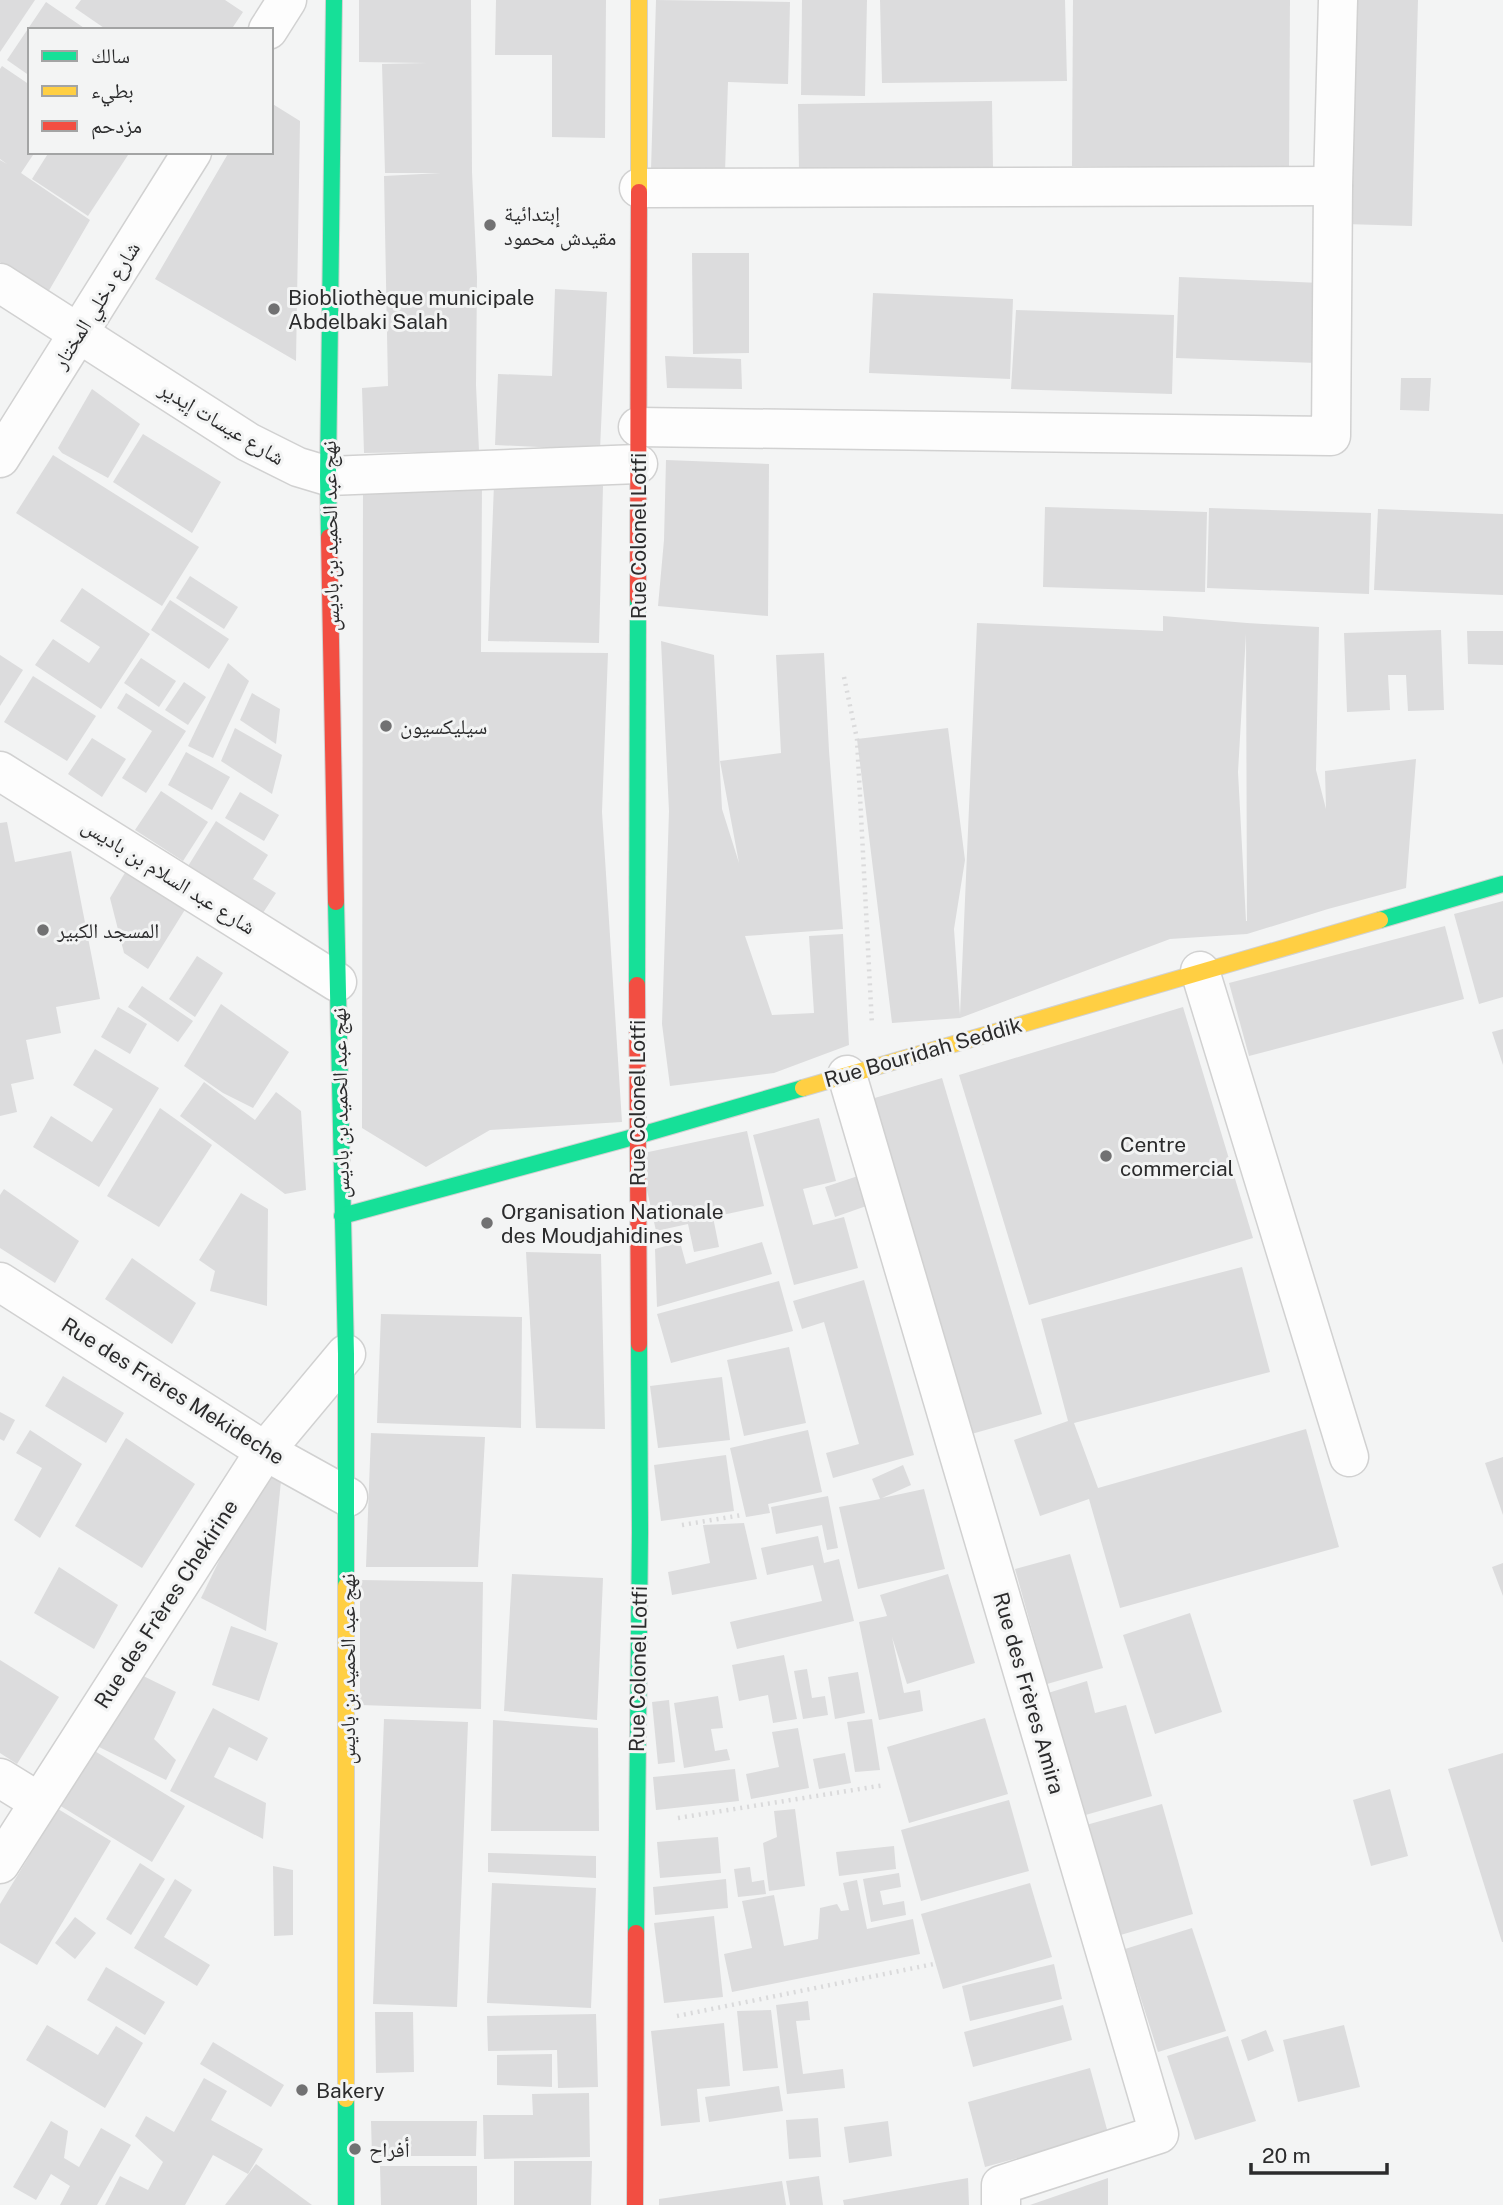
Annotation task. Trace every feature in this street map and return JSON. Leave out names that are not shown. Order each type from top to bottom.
[{"type":"main road","name":"نهج عبد الحميد بن باديس","points":[[334,0],[328,476],[348,1497],[346,2205]]},
{"type":"main road","name":"Rue Colonel Lotfi","points":[[635,2205],[640,1532],[636,1136],[639,0]]},
{"type":"main road","name":"Rue Bouridah Seddik","points":[[342,1216],[636,1136],[1503,884]]},
{"type":"street","points":[[269,28],[287,0]]},
{"type":"street","points":[[638,427],[1331,436],[1338,0]]},
{"type":"street","name":"شارع دخلي المختار","points":[[0,458],[191,154]]},
{"type":"street","points":[[639,188],[1333,186]]},
{"type":"street","name":"شارع عيسات إيدير","points":[[0,283],[272,456],[328,476],[638,464]]},
{"type":"street","name":"شارع عبد السلام بن باديس","points":[[0,771],[337,982]]},
{"type":"street","points":[[1200,971],[1349,1457]]},
{"type":"street","name":"Rue des Frères Amira","points":[[861,1070],[1159,2134],[1001,2185],[1001,2205]]},
{"type":"street","name":"Rue des Frères Mekideche","points":[[0,1282],[265,1451],[348,1497]]},
{"type":"street","name":"Rue des Frères Chekirine","points":[[0,1864],[265,1451],[346,1354]]},
{"type":"street","points":[[0,1778],[40,1802]]},
{"type":"path","points":[[844,677],[857,739],[861,1070]]},
{"type":"path","points":[[640,1532],[741,1514]]},
{"type":"path","points":[[636,1825],[885,1785]]},
{"type":"path","points":[[635,2024],[934,1964]]},
{"type":"building","points":[[0,0],[35,0],[0,52]]},
{"type":"building","points":[[81,0],[225,0],[243,12],[232,28],[104,28],[75,8]]},
{"type":"building","points":[[359,0],[471,0],[479,451],[364,453],[362,388],[388,386],[384,176],[441,173],[385,173],[382,64],[427,63],[359,62]]},
{"type":"building","points":[[496,0],[606,0],[605,138],[552,137],[552,55],[495,55]]},
{"type":"building","points":[[656,0],[790,2],[788,84],[728,82],[725,172],[651,170]]},
{"type":"building","points":[[802,0],[867,0],[865,96],[801,95]]},
{"type":"building","points":[[880,0],[1065,0],[1067,81],[882,83]]},
{"type":"building","points":[[1073,0],[1290,0],[1289,168],[1072,166]]},
{"type":"building","points":[[1351,0],[1418,0],[1412,226],[1345,224]]},
{"type":"building","points":[[46,2],[84,28],[29,28]]},
{"type":"building","points":[[28,29],[28,75],[7,60]]},
{"type":"building","points":[[2,66],[28,84],[28,154],[34,154],[21,173],[90,220],[47,294],[0,262],[0,160],[7,164],[0,159]]},
{"type":"building","points":[[992,101],[993,168],[799,170],[798,104]]},
{"type":"building","points":[[273,104],[300,121],[296,361],[155,279],[228,154],[273,154]]},
{"type":"building","points":[[48,154],[128,155],[88,216],[32,179]]},
{"type":"building","points":[[692,253],[749,253],[749,353],[693,354]]},
{"type":"building","points":[[1179,277],[1320,283],[1317,363],[1176,358]]},
{"type":"building","points":[[555,289],[607,292],[600,450],[495,445],[498,374],[552,376]]},
{"type":"building","points":[[873,293],[1013,299],[1010,379],[869,373]]},
{"type":"building","points":[[1016,310],[1174,315],[1172,394],[1011,389]]},
{"type":"building","points":[[665,356],[741,359],[742,389],[667,388]]},
{"type":"building","points":[[1401,378],[1431,378],[1429,411],[1400,410]]},
{"type":"building","points":[[92,389],[140,424],[108,478],[62,453],[58,448]]},
{"type":"building","points":[[143,434],[221,482],[192,533],[113,482]]},
{"type":"building","points":[[53,455],[199,547],[162,606],[16,513]]},
{"type":"building","points":[[666,460],[769,464],[768,616],[658,606],[664,540]]},
{"type":"building","points":[[363,483],[482,485],[481,652],[608,653],[602,812],[622,1122],[490,1130],[426,1167],[362,1128]]},
{"type":"building","points":[[494,484],[603,486],[599,643],[488,641]]},
{"type":"building","points":[[1045,507],[1207,512],[1205,592],[1043,587]]},
{"type":"building","points":[[1209,508],[1371,513],[1369,594],[1207,588]]},
{"type":"building","points":[[1378,509],[1503,514],[1503,595],[1374,590]]},
{"type":"building","points":[[190,576],[238,607],[224,629],[176,598]]},
{"type":"building","points":[[82,588],[150,634],[101,709],[35,665],[53,639],[89,663],[100,647],[60,621]]},
{"type":"building","points":[[170,600],[229,639],[209,669],[151,630]]},
{"type":"building","points":[[1163,616],[1319,627],[1316,770],[1326,809],[1325,771],[1416,759],[1406,888],[1247,934],[1170,939],[960,1018],[892,1023],[857,739],[948,728],[965,860],[954,929],[960,1015],[977,623],[1163,631]],"holes":[[[1246,634],[1247,921],[1238,772]]]},
{"type":"building","points":[[1441,630],[1444,710],[1408,711],[1406,675],[1388,675],[1390,710],[1347,712],[1344,633]]},
{"type":"building","points":[[1467,631],[1503,631],[1503,665],[1468,664]]},
{"type":"building","points":[[661,641],[714,655],[722,809],[739,863],[720,761],[781,753],[776,655],[824,653],[843,929],[745,936],[772,1015],[814,1013],[809,936],[843,934],[849,1045],[774,1073],[670,1086],[662,1024],[669,811]]},
{"type":"building","points":[[0,655],[23,670],[0,706]]},
{"type":"building","points":[[141,658],[176,681],[159,707],[124,683]]},
{"type":"building","points":[[228,663],[249,681],[213,758],[188,746]]},
{"type":"building","points":[[33,676],[96,716],[67,761],[4,722]]},
{"type":"building","points":[[184,682],[206,697],[188,725],[165,710]]},
{"type":"building","points":[[126,693],[186,731],[146,793],[122,778],[152,731],[117,708]]},
{"type":"building","points":[[252,693],[280,709],[276,744],[240,720]]},
{"type":"building","points":[[235,728],[282,755],[272,794],[221,761]]},
{"type":"building","points":[[92,738],[126,759],[102,797],[68,774]]},
{"type":"building","points":[[186,752],[230,777],[212,810],[168,785]]},
{"type":"building","points":[[161,791],[208,822],[183,861],[135,830]]},
{"type":"building","points":[[240,792],[279,815],[264,841],[225,818]]},
{"type":"building","points":[[216,821],[268,855],[253,879],[276,893],[259,919],[185,871]]},
{"type":"building","name":"المسجد الكبير","points":[[7,822],[15,862],[71,851],[100,999],[56,1007],[61,1033],[26,1040],[34,1079],[11,1084],[17,1112],[0,1116],[0,823]]},
{"type":"building","points":[[126,871],[186,908],[148,969],[124,953],[110,898]]},
{"type":"building","points":[[1503,901],[1503,997],[1479,1004],[1454,914]]},
{"type":"building","points":[[1445,926],[1464,999],[1249,1056],[1229,983]]},
{"type":"building","points":[[197,956],[223,973],[195,1017],[169,999]]},
{"type":"building","points":[[142,986],[193,1021],[178,1042],[128,1007]]},
{"type":"building","points":[[221,1004],[289,1052],[253,1108],[223,1093],[184,1066]]},
{"type":"building","points":[[118,1007],[147,1024],[130,1054],[101,1037]]},
{"type":"building","name":"Centre commercial","points":[[1183,1007],[1253,1238],[1029,1305],[959,1075]]},
{"type":"building","points":[[1503,1029],[1503,1065],[1492,1032]]},
{"type":"building","points":[[95,1049],[159,1088],[99,1187],[33,1147],[51,1116],[92,1142],[113,1109],[73,1085]]},
{"type":"building","points":[[942,1078],[1042,1414],[968,1435],[868,1100]]},
{"type":"building","points":[[204,1082],[255,1120],[276,1092],[301,1111],[306,1190],[285,1194],[180,1116]]},
{"type":"building","points":[[160,1108],[212,1145],[159,1227],[107,1196]]},
{"type":"building","points":[[819,1118],[836,1181],[803,1189],[813,1225],[844,1217],[858,1268],[794,1285],[753,1135]]},
{"type":"building","points":[[747,1131],[764,1206],[713,1217],[719,1247],[694,1252],[688,1224],[656,1231],[639,1154]]},
{"type":"building","points":[[864,1174],[875,1203],[835,1217],[825,1187]]},
{"type":"building","points":[[4,1189],[79,1241],[55,1283],[0,1248],[0,1195]]},
{"type":"building","points":[[241,1193],[268,1209],[267,1306],[210,1291],[215,1271],[199,1260]]},
{"type":"building","points":[[680,1242],[686,1264],[762,1242],[772,1274],[657,1307],[655,1249]]},
{"type":"building","points":[[526,1252],[601,1254],[605,1429],[536,1428]]},
{"type":"building","points":[[132,1258],[196,1303],[172,1344],[105,1299]]},
{"type":"building","points":[[1242,1267],[1270,1372],[1074,1423],[1098,1488],[1306,1429],[1339,1547],[1120,1608],[1089,1499],[1040,1516],[1014,1440],[1068,1421],[1041,1319]]},
{"type":"building","points":[[864,1280],[914,1455],[833,1478],[826,1453],[859,1444],[824,1322],[802,1329],[793,1301]]},
{"type":"building","points":[[779,1281],[793,1331],[671,1363],[657,1314]]},
{"type":"building","points":[[381,1314],[522,1317],[521,1428],[377,1423]]},
{"type":"building","points":[[789,1347],[806,1423],[744,1436],[727,1360]]},
{"type":"building","points":[[63,1376],[124,1413],[106,1443],[45,1406]]},
{"type":"building","points":[[722,1377],[730,1440],[658,1448],[650,1386]]},
{"type":"building","points":[[0,1412],[15,1420],[4,1441],[0,1439]]},
{"type":"building","points":[[30,1430],[82,1464],[40,1538],[14,1520],[42,1468],[16,1453]]},
{"type":"building","points":[[808,1430],[822,1492],[768,1504],[770,1513],[746,1517],[730,1448]]},
{"type":"building","points":[[371,1433],[485,1437],[478,1567],[366,1567]]},
{"type":"building","points":[[126,1438],[195,1484],[142,1568],[75,1526]]},
{"type":"building","points":[[726,1455],[734,1511],[661,1521],[654,1465]]},
{"type":"building","points":[[1503,1457],[1503,1515],[1485,1463]]},
{"type":"building","points":[[903,1465],[911,1485],[882,1498],[924,1489],[945,1569],[858,1589],[839,1507],[880,1499],[872,1479]]},
{"type":"building","points":[[262,1472],[281,1481],[266,1631],[201,1598]]},
{"type":"building","points":[[828,1496],[838,1548],[827,1550],[822,1525],[776,1534],[771,1507]]},
{"type":"building","points":[[744,1523],[757,1579],[672,1595],[668,1572],[710,1563],[703,1525]]},
{"type":"building","points":[[818,1536],[824,1563],[839,1559],[854,1621],[737,1649],[730,1622],[822,1601],[813,1565],[767,1575],[761,1548]]},
{"type":"building","points":[[1070,1554],[1103,1668],[1047,1684],[1015,1569]]},
{"type":"building","points":[[1503,1563],[1503,1596],[1492,1567]]},
{"type":"building","points":[[59,1567],[118,1605],[94,1649],[34,1613]]},
{"type":"building","points":[[512,1574],[603,1578],[597,1720],[504,1711]]},
{"type":"building","points":[[948,1574],[975,1663],[907,1684],[892,1637],[904,1693],[920,1690],[923,1711],[879,1720],[859,1622],[887,1616],[880,1595]]},
{"type":"building","points":[[360,1580],[483,1582],[481,1709],[360,1705]]},
{"type":"building","points":[[1190,1613],[1222,1712],[1155,1734],[1123,1635]]},
{"type":"building","points":[[231,1626],[278,1643],[259,1701],[212,1685]]},
{"type":"building","points":[[784,1655],[797,1719],[773,1723],[768,1695],[739,1701],[732,1665]]},
{"type":"building","points":[[0,1660],[59,1697],[17,1764],[0,1753]]},
{"type":"building","points":[[807,1669],[812,1698],[825,1696],[828,1715],[803,1719],[794,1671]]},
{"type":"building","points":[[135,1672],[176,1692],[154,1739],[176,1760],[166,1780],[99,1747]]},
{"type":"building","points":[[858,1672],[865,1713],[835,1719],[828,1677]]},
{"type":"building","points":[[1087,1681],[1095,1713],[1126,1705],[1152,1796],[1082,1816],[1048,1693]]},
{"type":"building","points":[[718,1696],[723,1728],[711,1729],[715,1751],[727,1749],[730,1760],[684,1768],[674,1703]]},
{"type":"building","points":[[669,1700],[675,1762],[658,1764],[652,1702]]},
{"type":"building","points":[[213,1708],[268,1738],[257,1761],[229,1747],[214,1777],[266,1803],[263,1839],[170,1791]]},
{"type":"building","points":[[985,1718],[1008,1794],[909,1823],[887,1747]]},
{"type":"building","points":[[384,1719],[468,1722],[457,2007],[373,2004]]},
{"type":"building","points":[[872,1719],[880,1770],[855,1772],[847,1722]]},
{"type":"building","points":[[493,1720],[598,1728],[599,1831],[491,1831]]},
{"type":"building","points":[[798,1728],[809,1788],[751,1799],[746,1774],[779,1767],[772,1732]]},
{"type":"building","points":[[93,1750],[185,1806],[152,1862],[59,1805]]},
{"type":"building","points":[[845,1753],[851,1783],[819,1789],[813,1759]]},
{"type":"building","points":[[1503,1753],[1503,1942],[1502,1942],[1448,1769]]},
{"type":"building","points":[[735,1769],[739,1801],[656,1810],[653,1777]]},
{"type":"building","points":[[1390,1789],[1408,1856],[1371,1866],[1353,1800]]},
{"type":"building","points":[[1009,1800],[1029,1871],[921,1901],[901,1830]]},
{"type":"building","points":[[1162,1804],[1193,1914],[1117,1936],[1086,1825]]},
{"type":"building","points":[[58,1809],[111,1841],[37,1965],[0,1943],[0,1904]]},
{"type":"building","points":[[795,1809],[805,1886],[769,1891],[763,1843],[777,1837],[774,1811]]},
{"type":"building","points":[[718,1837],[721,1873],[660,1878],[657,1842]]},
{"type":"building","points":[[894,1846],[896,1869],[839,1876],[836,1852]]},
{"type":"building","points":[[488,1853],[596,1856],[596,1878],[488,1872]]},
{"type":"building","points":[[140,1863],[165,1879],[131,1935],[106,1919]]},
{"type":"building","points":[[273,1866],[293,1870],[293,1935],[274,1936]]},
{"type":"building","points":[[750,1867],[752,1882],[764,1880],[766,1894],[738,1897],[734,1869]]},
{"type":"building","points":[[899,1873],[901,1887],[880,1891],[883,1905],[904,1901],[906,1915],[871,1922],[863,1879]]},
{"type":"building","points":[[175,1879],[192,1890],[164,1937],[210,1965],[197,1986],[134,1948]]},
{"type":"building","points":[[726,1879],[728,1908],[655,1915],[653,1887]]},
{"type":"building","points":[[857,1880],[867,1929],[913,1919],[920,1954],[732,1992],[724,1954],[752,1948],[742,1901],[774,1895],[784,1946],[818,1939],[820,1908],[837,1904],[841,1911],[849,1910],[843,1883]]},
{"type":"building","points":[[492,1883],[596,1888],[591,2008],[487,2003]]},
{"type":"building","points":[[1030,1883],[1052,1957],[943,1989],[921,1914]]},
{"type":"building","points":[[714,1916],[723,1997],[664,2003],[654,1923]]},
{"type":"building","points":[[75,1917],[96,1933],[75,1959],[55,1943]]},
{"type":"building","points":[[1192,1928],[1226,2031],[1158,2052],[1125,1949]]},
{"type":"building","points":[[1054,1964],[1062,1999],[970,2021],[962,1986]]},
{"type":"building","points":[[106,1967],[165,2002],[145,2035],[87,2000]]},
{"type":"building","points":[[808,2001],[810,2020],[796,2021],[803,2074],[843,2069],[845,2088],[787,2094],[776,2005]]},
{"type":"building","points":[[1063,2005],[1072,2040],[973,2067],[964,2032]]},
{"type":"building","points":[[771,2010],[778,2068],[743,2071],[737,2011]]},
{"type":"building","points":[[375,2012],[413,2012],[414,2072],[376,2073]]},
{"type":"building","points":[[596,2014],[598,2087],[558,2088],[557,2050],[488,2051],[487,2016]]},
{"type":"building","points":[[724,2023],[730,2086],[697,2089],[700,2122],[661,2126],[651,2031]]},
{"type":"building","points":[[47,2025],[98,2055],[116,2026],[143,2043],[105,2108],[26,2060]]},
{"type":"building","points":[[1344,2025],[1360,2087],[1298,2102],[1283,2040]]},
{"type":"building","points":[[1266,2030],[1274,2051],[1248,2061],[1241,2040]]},
{"type":"building","points":[[1228,2036],[1256,2121],[1195,2140],[1167,2056]]},
{"type":"building","points":[[213,2042],[284,2085],[271,2107],[200,2064]]},
{"type":"building","points":[[552,2054],[552,2087],[497,2085],[497,2055]]},
{"type":"building","points":[[1090,2068],[1108,2133],[985,2167],[968,2102]]},
{"type":"building","points":[[204,2078],[227,2091],[211,2120],[263,2149],[248,2174],[213,2155],[185,2205],[105,2205],[120,2176],[148,2190],[163,2162],[135,2136],[146,2116],[174,2132]]},
{"type":"building","points":[[779,2086],[783,2111],[709,2122],[705,2097]]},
{"type":"building","points":[[589,2093],[590,2157],[484,2159],[483,2115],[533,2115],[532,2094]]},
{"type":"building","points":[[818,2118],[821,2157],[789,2159],[786,2120]]},
{"type":"building","points":[[51,2121],[68,2131],[64,2158],[79,2167],[101,2128],[131,2145],[97,2205],[60,2205],[70,2186],[51,2174],[36,2200],[13,2187]]},
{"type":"building","points":[[371,2121],[477,2121],[476,2156],[372,2156]]},
{"type":"building","points":[[888,2121],[892,2156],[849,2163],[844,2127]]},
{"type":"building","points":[[514,2161],[592,2161],[591,2205],[514,2205]]},
{"type":"building","points":[[256,2164],[312,2205],[225,2205]]},
{"type":"building","points":[[380,2166],[477,2166],[477,2205],[381,2205]]},
{"type":"building","points":[[819,2176],[823,2205],[790,2205],[786,2181]]},
{"type":"building","points":[[968,2178],[969,2205],[844,2205],[843,2200]]},
{"type":"building","points":[[1108,2178],[1108,2205],[1030,2205]]},
{"type":"building","points":[[782,2181],[786,2205],[659,2205],[659,2199]]},
{"type":"traffic: fast","points":[[329,537],[334,0]]},
{"type":"traffic: fast","points":[[637,985],[638,598]]},
{"type":"traffic: fast","points":[[1380,920],[1503,884]]},
{"type":"traffic: fast","points":[[336,902],[346,1354],[346,1586]]},
{"type":"traffic: fast","points":[[342,1216],[803,1088]]},
{"type":"traffic: fast","points":[[636,1933],[639,1344]]},
{"type":"traffic: fast","points":[[346,2099],[346,2205]]},
{"type":"traffic: slow","points":[[639,0],[639,192]]},
{"type":"traffic: slow","points":[[803,1088],[1380,920]]},
{"type":"traffic: slow","points":[[346,1586],[346,2099]]},
{"type":"traffic: jam","points":[[638,598],[639,192]]},
{"type":"traffic: jam","points":[[329,537],[336,902]]},
{"type":"traffic: jam","points":[[637,985],[639,1344]]},
{"type":"traffic: jam","points":[[635,2205],[636,1933]]},
{"type":"place","name":"إبتدائية مقيدش محمود","points":[[490,225]]},
{"type":"place","name":"Biobliothèque municipale Abdelbaki Salah","points":[[274,309]]},
{"type":"place","name":"سيليكسيون","points":[[386,726]]},
{"type":"place","name":"المسجد الكبير","points":[[43,930]]},
{"type":"place","name":"Centre commercial","points":[[1106,1156]]},
{"type":"place","name":"Organisation Nationale des Moudjahidines","points":[[487,1223]]},
{"type":"place","name":"Bakery","points":[[302,2090]]},
{"type":"place","name":"أفراح","points":[[355,2149]]}]
